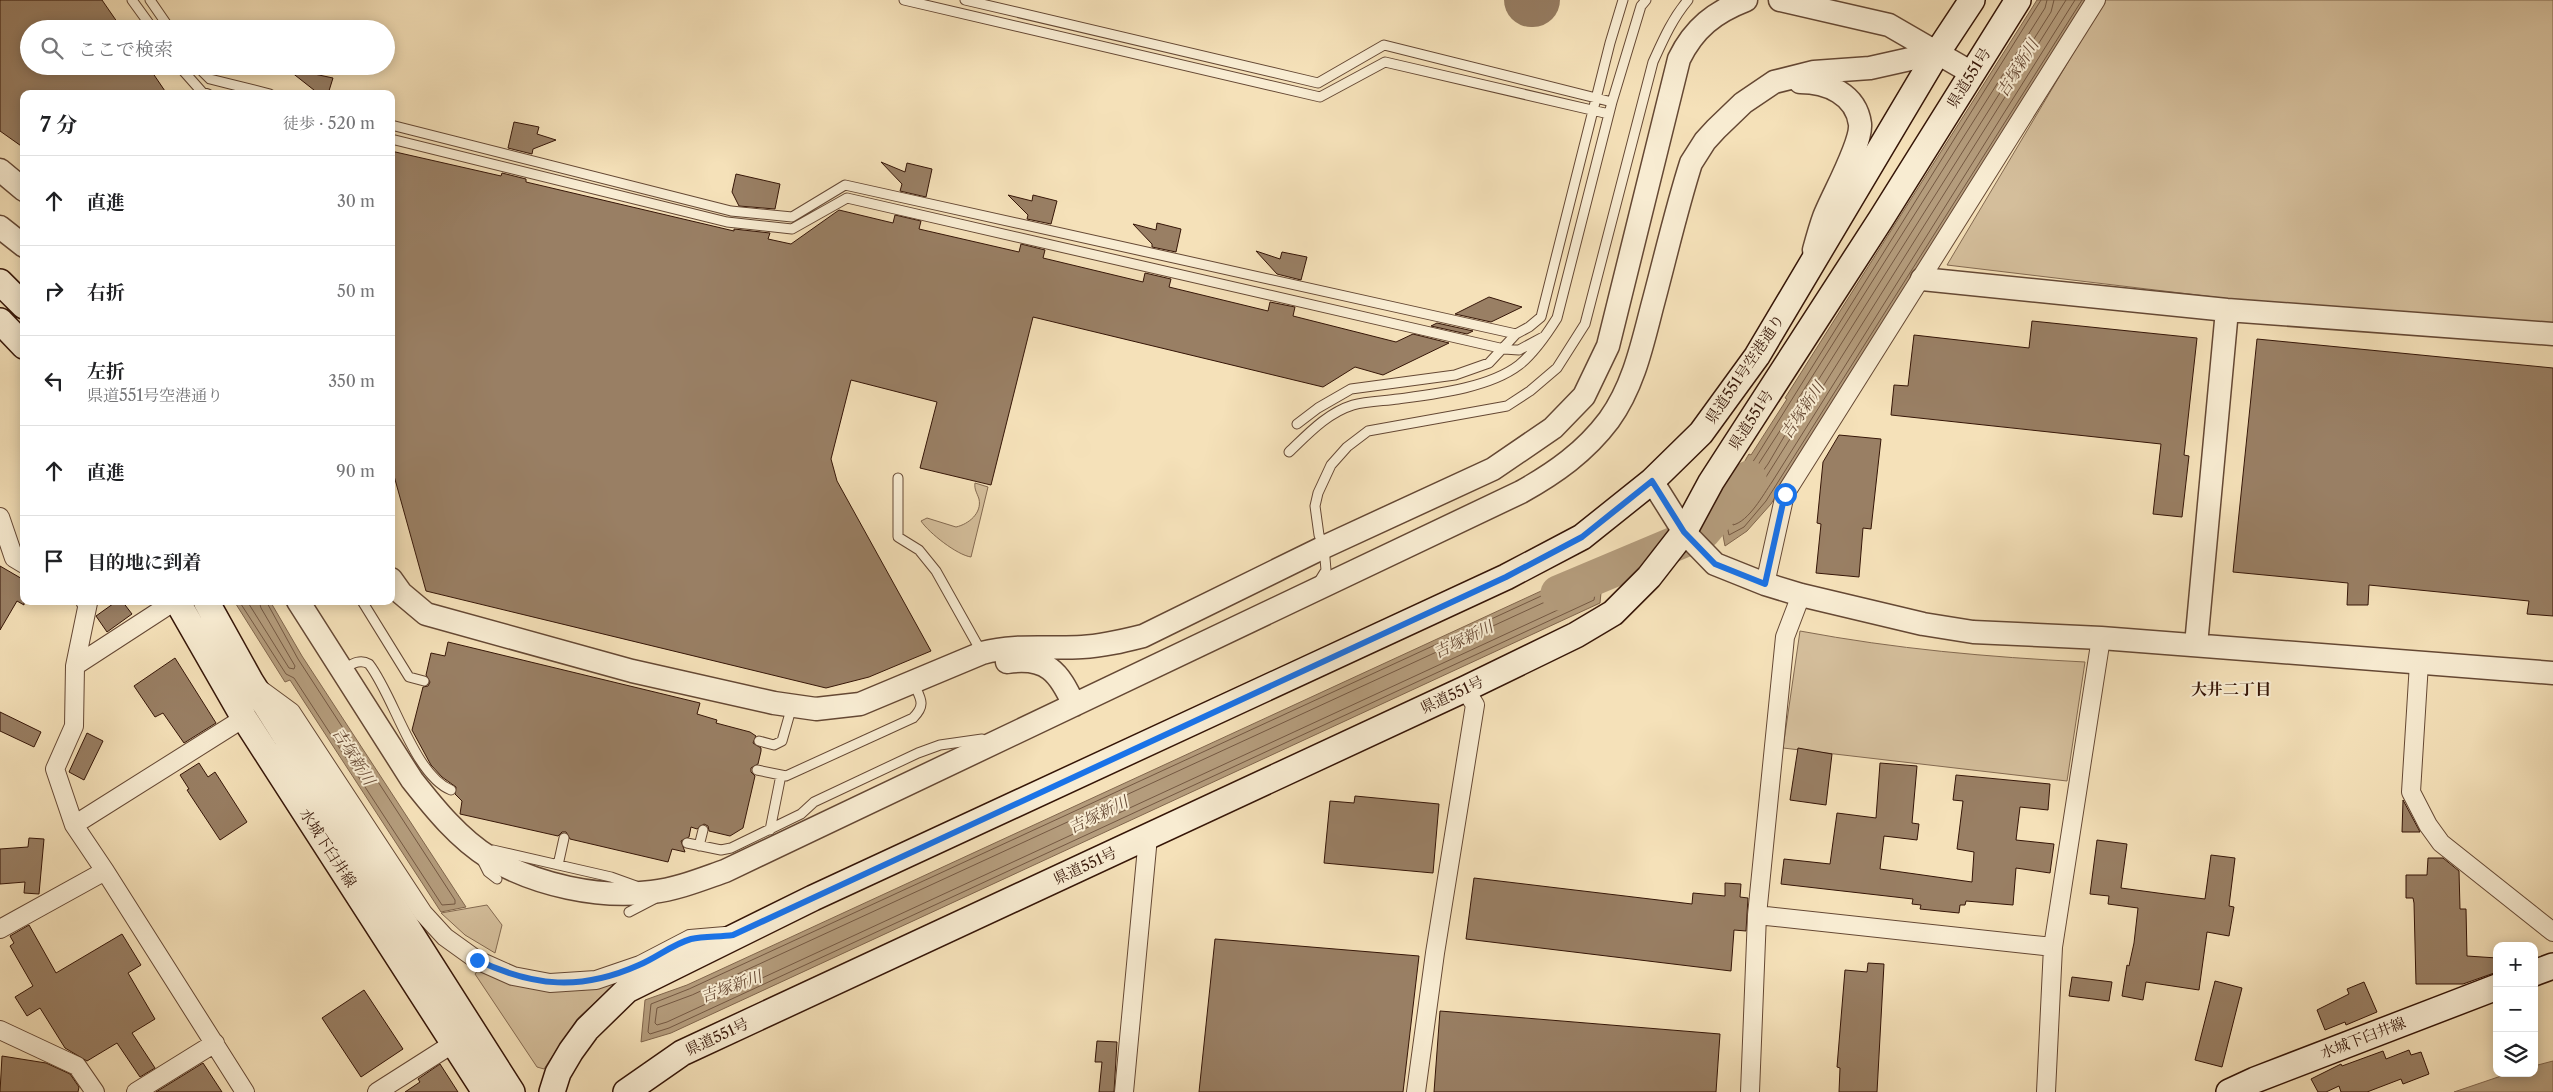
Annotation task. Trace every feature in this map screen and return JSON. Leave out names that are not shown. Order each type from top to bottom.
[{"type":"main road","name":"県道551号空港通り","points":[[552,1092],[558,1073],[587,1029],[627,990],[733,935],[1506,577],[1582,537],[1652,481],[1701,433],[1728,399],[1804,280],[1937,53],[1972,0]]},
{"type":"main road","name":"県道551号","points":[[626,1092],[682,1053],[1465,689],[1576,635],[1613,613],[1648,577],[1684,532],[1711,482],[2018,0]]},
{"type":"main road","points":[[0,282],[20,302]]},
{"type":"main road","points":[[0,321],[20,342]]},
{"type":"main road","name":"水城下臼井線","points":[[178,605],[244,718],[485,1092]]},
{"type":"main road","name":"水城下臼井線","points":[[208,605],[251,682],[512,1092]]},
{"type":"main road","points":[[2538,972],[2553,966]]},
{"type":"main road","name":"水城下臼井線","points":[[2229,1092],[2255,1080],[2493,989]]},
{"type":"street","points":[[395,585],[401,593],[426,614],[632,671],[792,706],[816,709],[860,704],[982,653],[1002,648],[1022,646],[1060,648],[1106,645],[1143,636],[1324,547],[1493,469],[1553,428],[1584,396],[1608,346],[1679,59],[1692,37],[1706,20],[1722,10],[1746,0]]},
{"type":"street","points":[[1780,0],[1889,25],[1972,73]]},
{"type":"street","points":[[1765,584],[1785,494],[2096,0]]},
{"type":"street","points":[[300,605],[340,671],[412,780],[434,808],[490,857],[518,871],[561,886],[623,894],[663,890],[725,870],[1311,594],[1521,492],[1553,474],[1582,451],[1609,420],[1628,387],[1638,358],[1691,163],[1705,140],[1743,103],[1774,82],[1814,72],[1870,68],[1937,53]]},
{"type":"street","points":[[1774,82],[1817,82],[1838,90],[1852,104],[1860,124],[1857,141],[1824,216],[1804,280]]},
{"type":"street","points":[[0,170],[20,187]]},
{"type":"street","points":[[0,227],[20,243]]},
{"type":"street","points":[[1922,279],[2227,310],[2553,334]]},
{"type":"street","points":[[2196,645],[2227,310]]},
{"type":"street","points":[[1652,481],[1684,532],[1715,564],[1801,596],[1923,624],[1965,631],[2102,638],[2553,673]]},
{"type":"street","points":[[0,517],[14,558],[20,562]]},
{"type":"street","points":[[1750,1092],[1758,915],[1785,637],[1801,596]]},
{"type":"street","points":[[88,605],[75,666],[74,726],[55,769],[74,825],[245,1092]]},
{"type":"street","points":[[75,666],[170,605]]},
{"type":"street","points":[[2046,1092],[2053,946],[2102,638]]},
{"type":"street","points":[[942,670],[965,669],[1022,659],[1041,663],[1050,666],[1064,684],[1074,706]]},
{"type":"street","points":[[2420,663],[2411,792],[2441,843],[2553,932]]},
{"type":"street","points":[[251,682],[291,712],[423,913],[445,937],[477,960],[529,980],[582,982],[603,978],[632,968],[690,940],[733,935]]},
{"type":"street","points":[[1416,1092],[1435,953],[1475,705],[1465,689]]},
{"type":"street","points":[[74,825],[244,718]]},
{"type":"street","points":[[1124,1092],[1148,837]]},
{"type":"street","points":[[0,929],[105,871]]},
{"type":"street","points":[[1758,915],[2053,946]]},
{"type":"street","points":[[0,1030],[76,1066],[95,1092]]},
{"type":"street","points":[[136,1092],[215,1043]]},
{"type":"street","points":[[378,1092],[454,1043]]},
{"type":"lane","points":[[132,0],[146,20]]},
{"type":"lane","points":[[150,0],[164,20]]},
{"type":"lane","points":[[904,0],[1320,96],[1384,62],[1609,114]]},
{"type":"lane","points":[[965,0],[1318,83],[1384,46],[1612,102]]},
{"type":"lane","points":[[1297,424],[1318,408],[1351,389],[1455,375],[1489,363],[1516,334],[1529,327],[1541,316],[1623,0]]},
{"type":"lane","points":[[1289,452],[1326,418],[1353,405],[1400,399],[1498,378],[1519,365],[1545,336],[1557,318],[1612,102],[1641,6],[1646,0]]},
{"type":"lane","points":[[1311,594],[1326,570],[1324,547],[1319,535],[1316,506],[1318,493],[1330,465],[1347,447],[1368,431],[1507,406],[1530,391],[1557,368],[1567,354],[1585,324],[1653,62],[1678,11],[1688,0]]},
{"type":"lane","points":[[187,75],[200,90]]},
{"type":"lane","points":[[206,75],[210,79],[254,90]]},
{"type":"lane","points":[[395,126],[731,211],[792,217],[845,186],[1516,334]]},
{"type":"lane","points":[[395,140],[727,222],[792,229],[847,198],[1504,349],[1520,350],[1545,336]]},
{"type":"lane","points":[[898,478],[898,537],[918,550],[936,570],[982,653]]},
{"type":"lane","points":[[365,605],[410,676],[424,681]]},
{"type":"lane","points":[[340,671],[355,663],[365,662],[369,664],[401,719],[412,745],[432,776],[437,782],[451,790]]},
{"type":"lane","points":[[757,770],[786,776],[914,718],[921,710],[922,704],[913,682]]},
{"type":"lane","points":[[759,740],[774,745],[782,741],[792,706]]},
{"type":"lane","points":[[687,843],[721,850],[731,848],[801,814],[814,802],[918,753],[940,745],[1010,736]]},
{"type":"lane","points":[[770,830],[781,775]]},
{"type":"lane","points":[[699,846],[703,830]]},
{"type":"lane","points":[[558,865],[564,838]]},
{"type":"lane","points":[[476,846],[663,890]]},
{"type":"lane","points":[[476,846],[488,872],[497,879]]},
{"type":"lane","points":[[629,912],[663,890]]},
{"type":"shaded area","points":[[2105,0],[2553,0],[2553,323],[2239,300],[1947,265]]},
{"type":"shaded area","points":[[975,483],[988,487],[971,557],[958,552],[944,543],[921,521],[927,518],[956,527],[970,521],[979,509],[979,499]]},
{"type":"shaded area","points":[[1800,631],[1871,643],[1942,651],[2013,658],[2085,662],[2067,781],[1783,748]]},
{"type":"shaded area","points":[[487,905],[502,925],[495,953],[465,935],[441,913]]},
{"type":"shaded area","points":[[479,969],[550,990],[583,990],[611,984],[613,986],[578,1018],[544,1069],[537,1067],[475,974]]},
{"type":"water","points":[[2037,0],[2088,0],[1771,504],[1747,531],[1725,546],[1716,499],[1727,491],[1736,479],[1749,454],[1751,455],[1787,399],[1785,398]]},
{"type":"water","points":[[1604,562],[1600,603],[671,1033],[641,1042],[645,1000],[687,985]]},
{"type":"water","points":[[237,605],[272,605],[302,656],[466,907],[441,912],[290,680],[285,682]]},
{"type":"water","points":[[2553,1061],[2553,1092],[2454,1092],[2498,1077],[2538,1077],[2538,1065]]},
{"type":"building","points":[[0,0],[102,0],[116,20],[20,20],[20,75],[154,75],[164,90],[20,90],[20,145],[0,131]]},
{"type":"building","points":[[295,75],[319,75],[333,78],[329,90],[314,90]]},
{"type":"building","points":[[514,122],[539,127],[537,134],[556,140],[533,149],[532,154],[508,148]]},
{"type":"building","points":[[395,152],[501,176],[502,173],[526,179],[526,182],[734,231],[734,229],[770,233],[768,239],[791,244],[839,210],[893,223],[895,215],[921,221],[919,229],[1019,252],[1021,244],[1045,250],[1043,258],[1143,282],[1145,273],[1171,279],[1169,287],[1268,311],[1270,302],[1295,307],[1293,316],[1396,342],[1413,334],[1449,343],[1383,375],[1355,367],[1323,387],[1033,317],[991,485],[920,468],[937,402],[851,380],[831,459],[837,481],[931,651],[869,677],[826,688],[426,591],[395,479]]},
{"type":"building","points":[[881,162],[905,172],[907,163],[932,169],[926,197],[900,191],[902,184]]},
{"type":"building","points":[[736,174],[780,184],[775,209],[739,206],[732,192]]},
{"type":"building","points":[[1008,195],[1032,201],[1033,195],[1057,201],[1051,224],[1027,219],[1028,215]]},
{"type":"building","points":[[1157,223],[1181,229],[1176,252],[1152,247],[1152,244],[1133,224],[1156,230]]},
{"type":"building","points":[[1256,251],[1280,259],[1282,252],[1307,257],[1301,280],[1277,274]]},
{"type":"building","points":[[1489,297],[1522,307],[1491,322],[1455,314]]},
{"type":"building","points":[[2032,321],[2197,338],[2184,455],[2189,456],[2182,517],[2153,514],[2161,444],[1891,415],[1894,385],[1908,386],[1914,335],[2029,348]]},
{"type":"building","points":[[1437,323],[1473,331],[1467,334],[1431,326]]},
{"type":"building","points":[[2257,339],[2553,368],[2553,616],[2527,614],[2529,601],[2369,585],[2368,605],[2347,605],[2348,583],[2233,572]]},
{"type":"building","points":[[1839,435],[1881,439],[1871,529],[1863,528],[1859,577],[1816,573],[1821,524],[1817,523],[1823,462]]},
{"type":"building","points":[[0,566],[20,578],[20,603],[17,601],[0,630]]},
{"type":"building","points":[[111,605],[125,605],[132,614],[107,632],[96,616]]},
{"type":"building","points":[[448,642],[700,703],[697,714],[717,720],[716,723],[750,732],[756,736],[753,743],[761,748],[761,751],[758,764],[751,768],[751,772],[755,776],[743,828],[730,836],[709,831],[708,826],[704,824],[697,829],[691,827],[689,837],[681,841],[685,852],[672,849],[668,862],[570,839],[566,832],[562,832],[558,836],[460,814],[462,801],[455,794],[456,787],[442,777],[431,765],[412,730],[423,687],[428,686],[430,682],[426,675],[431,653],[445,656]]},
{"type":"building","points":[[175,658],[216,723],[184,743],[163,713],[155,717],[134,686]]},
{"type":"building","points":[[0,712],[41,732],[34,747],[0,731]]},
{"type":"building","points":[[87,733],[103,741],[84,780],[69,772]]},
{"type":"building","points":[[1798,748],[1832,754],[1826,805],[1790,800]]},
{"type":"building","points":[[199,763],[208,777],[215,772],[247,822],[220,840],[187,790],[189,789],[180,775]]},
{"type":"building","points":[[1880,763],[1917,766],[1912,823],[1919,824],[1917,840],[1884,836],[1880,869],[1972,882],[1974,852],[1957,849],[1963,801],[1953,800],[1956,775],[2050,784],[2048,810],[2020,807],[2016,840],[2054,844],[2050,873],[2016,868],[2013,905],[1966,901],[1965,905],[1960,905],[1959,913],[1920,909],[1921,905],[1912,904],[1913,899],[1781,884],[1784,859],[1830,864],[1837,813],[1876,818]]},
{"type":"building","points":[[1355,796],[1439,804],[1433,873],[1324,863],[1330,801],[1354,803]]},
{"type":"building","points":[[2403,800],[2419,830],[2420,832],[2402,832]]},
{"type":"building","points":[[29,838],[44,839],[39,894],[24,893],[25,882],[0,884],[0,849],[28,847]]},
{"type":"building","points":[[2097,840],[2127,844],[2121,888],[2165,894],[2205,899],[2211,855],[2235,858],[2229,906],[2234,907],[2229,936],[2207,932],[2199,990],[2146,982],[2143,1000],[2122,996],[2127,965],[2129,966],[2134,943],[2138,908],[2108,904],[2109,896],[2090,894]]},
{"type":"building","points":[[2428,858],[2443,858],[2459,871],[2460,909],[2466,909],[2467,956],[2493,958],[2493,973],[2463,984],[2416,984],[2414,903],[2413,898],[2406,898],[2406,875],[2427,875]]},
{"type":"building","points":[[1474,878],[1692,904],[1693,893],[1725,896],[1725,883],[1741,884],[1740,897],[1748,898],[1746,931],[1734,930],[1731,971],[1466,939]]},
{"type":"building","points":[[29,925],[56,973],[122,934],[141,965],[128,973],[155,1019],[132,1033],[155,1068],[140,1077],[117,1043],[87,1061],[65,1048],[40,1008],[27,1016],[15,997],[33,986],[10,946],[14,943],[10,936]]},
{"type":"building","points":[[1215,939],[1419,956],[1403,1092],[1199,1092]]},
{"type":"building","points":[[1868,963],[1884,964],[1877,1092],[1839,1092],[1840,1068],[1837,1067],[1845,970],[1867,972]]},
{"type":"building","points":[[2072,977],[2112,982],[2109,1001],[2069,996]]},
{"type":"building","points":[[2215,981],[2242,988],[2222,1067],[2195,1060]]},
{"type":"building","points":[[2364,982],[2377,1012],[2346,1025],[2345,1022],[2325,1030],[2317,1010],[2349,994],[2347,989]]},
{"type":"building","points":[[364,990],[403,1049],[361,1077],[322,1018]]},
{"type":"building","points":[[1440,1011],[1720,1034],[1716,1092],[1434,1092]]},
{"type":"building","points":[[1097,1041],[1117,1042],[1114,1092],[1099,1092],[1102,1062],[1095,1062]]},
{"type":"building","points":[[2409,1050],[2411,1055],[2421,1052],[2429,1074],[2403,1084],[2401,1079],[2367,1092],[2341,1092],[2339,1086],[2326,1092],[2318,1092],[2311,1079],[2341,1064],[2342,1066],[2383,1051],[2386,1059]]},
{"type":"building","points":[[2,1056],[46,1063],[70,1074],[79,1087],[78,1092],[0,1092]]},
{"type":"building","points":[[203,1063],[222,1092],[156,1092]]},
{"type":"building","points":[[440,1064],[458,1092],[405,1092],[420,1082],[418,1079]]},
{"type":"waterway","name":"吉塚新川","points":[[1558,593],[1703,532],[1749,478]]},
{"type":"district","name":"大井二丁目","points":[[2231,689]]},
{"type":"route","points":[[477,960],[500,971],[529,980],[550,983],[582,982],[596,980],[640,965],[690,940],[733,935],[1506,577],[1582,537],[1652,481],[1684,532],[1715,564],[1765,584],[1785,494]]}]
